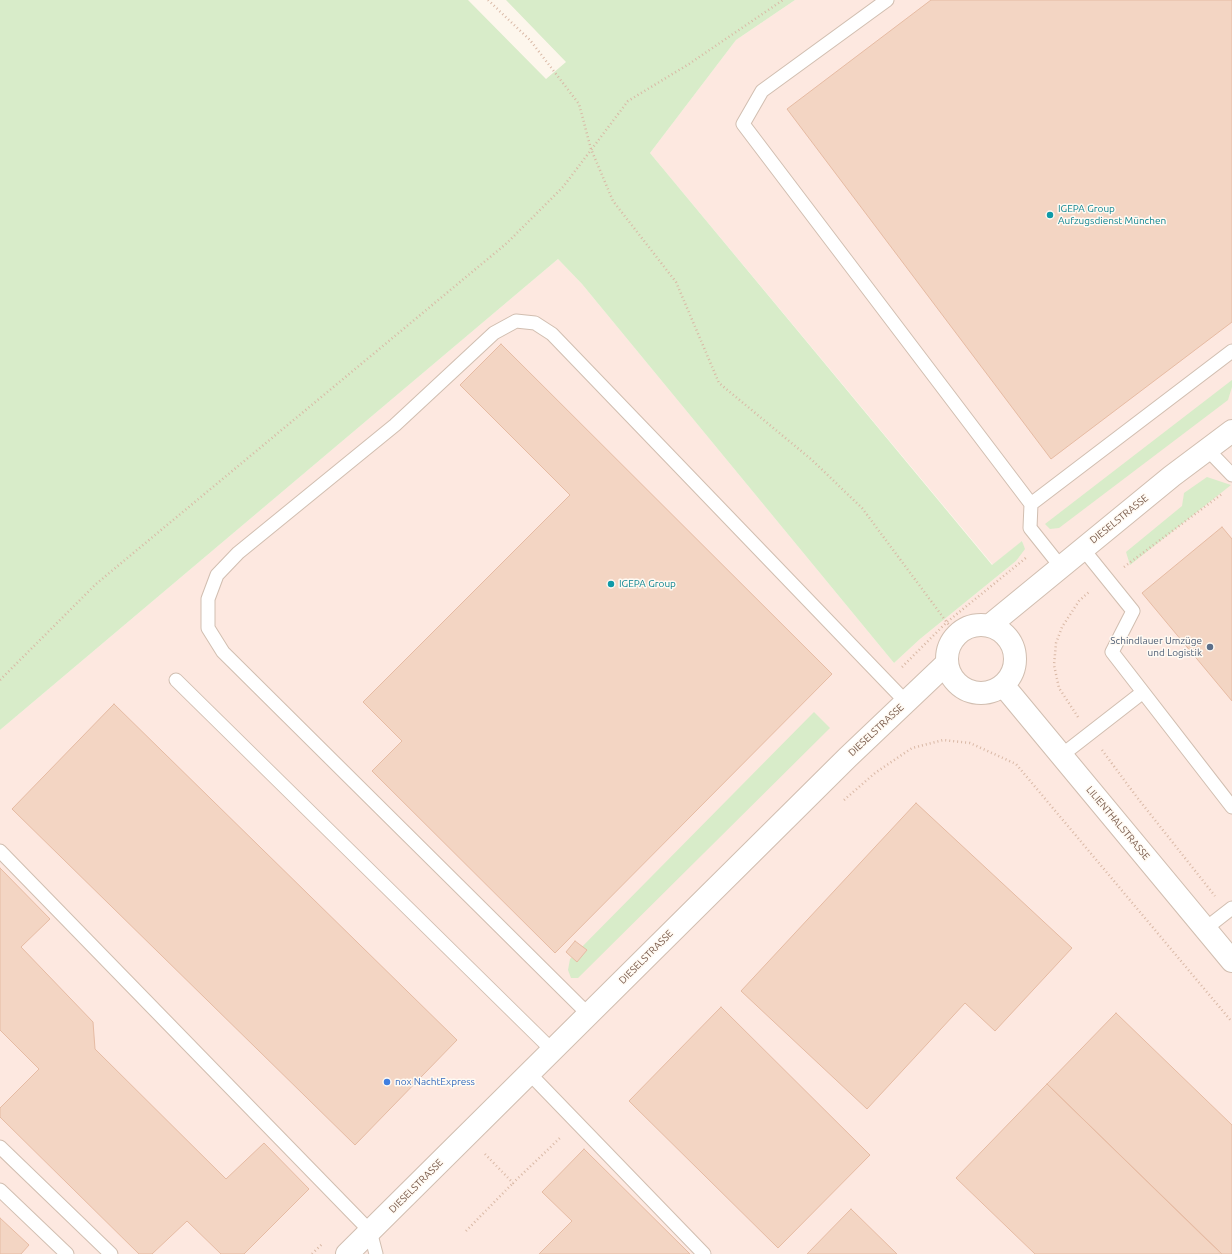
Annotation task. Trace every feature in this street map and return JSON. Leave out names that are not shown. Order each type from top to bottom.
[{"type":"street","name":"DIESELSTRASSE","points":[[989,626],[1172,476],[1232,431]]},
{"type":"street","points":[[972,626],[989,626],[999,630],[1007,637],[1013,646],[1015,657],[1014,667],[1010,677],[1003,685],[994,691],[984,693],[964,689],[950,674],[947,664],[951,644],[957,636],[972,626]]},
{"type":"street","name":"DIESELSTRASSE","points":[[347,1254],[836,768],[947,664]]},
{"type":"street","name":"LILIENTHALSTRASSE","points":[[1003,685],[1232,961]]},
{"type":"lane","points":[[887,0],[762,91],[743,124],[1031,504],[1030,528],[1061,567]]},
{"type":"lane","points":[[588,1014],[223,652],[208,628],[208,600],[218,575],[238,553],[395,425],[494,333],[516,321],[535,323],[552,334],[906,702]]},
{"type":"lane","points":[[1031,504],[1232,351]]},
{"type":"lane","points":[[1207,449],[1232,475]]},
{"type":"lane","points":[[1083,549],[1133,611],[1112,652],[1232,807]]},
{"type":"lane","points":[[176,680],[552,1050]]},
{"type":"lane","points":[[1062,755],[1144,692]]},
{"type":"lane","points":[[0,851],[370,1231],[376,1254]]},
{"type":"lane","points":[[1206,929],[1232,908]]},
{"type":"lane","points":[[529,1073],[704,1254]]},
{"type":"lane","points":[[0,1147],[111,1254]]},
{"type":"lane","points":[[0,1190],[66,1254]]},
{"type":"path","points":[[488,0],[530,40],[579,104],[591,149],[613,202],[676,282],[719,383],[812,460],[862,508],[957,636]]},
{"type":"path","points":[[0,680],[96,584],[508,242],[563,187],[628,101],[689,64],[783,0]]},
{"type":"path","points":[[840,803],[875,773],[912,748],[943,740],[970,743],[1016,764],[1232,1022]]},
{"type":"path","points":[[466,1231],[513,1183],[566,1133]]},
{"type":"path","points":[[479,1159],[485,1154],[513,1183]]},
{"type":"shaded area","points":[[795,0],[1232,0],[1232,1254],[0,1254],[0,730],[558,259],[582,284],[894,663],[920,639],[1016,561],[1023,541],[993,565],[650,153],[736,40]]},
{"type":"green space","points":[[0,0],[468,0],[546,79],[566,62],[506,0],[795,0],[736,40],[650,153],[992,565],[1022,541],[1025,549],[1016,561],[920,639],[894,663],[582,284],[558,259],[0,730]]},
{"type":"green space","points":[[1232,380],[1232,387],[1228,400],[1059,528],[1050,529],[1045,524]]},
{"type":"green space","points":[[1207,477],[1231,485],[1130,565],[1126,552],[1182,506],[1184,493]]},
{"type":"green space","points":[[814,712],[830,728],[578,978],[571,978],[568,970],[570,959]]},
{"type":"building","name":"IGEPA Group Aufzugsdienst München","points":[[931,0],[1232,0],[1232,322],[1051,459],[787,109]]},
{"type":"building","name":"IGEPA Group","points":[[501,344],[832,674],[555,953],[372,771],[402,741],[363,702],[570,495],[460,385]]},
{"type":"building","name":"Schindlauer Umzüge und Logistik","points":[[1222,527],[1232,539],[1232,701],[1142,593]]},
{"type":"building","points":[[114,704],[457,1040],[355,1145],[12,809]]},
{"type":"building","points":[[916,803],[1072,948],[995,1031],[965,1003],[867,1109],[741,991]]},
{"type":"building","points":[[0,868],[50,919],[21,947],[93,1022],[95,1049],[226,1179],[264,1143],[309,1189],[244,1254],[221,1254],[187,1221],[152,1254],[139,1254],[0,1117],[0,1108],[39,1069],[0,1030]]},
{"type":"building","points":[[575,941],[587,950],[577,962],[566,952]]},
{"type":"building","points":[[721,1007],[870,1155],[778,1248],[629,1101]]},
{"type":"building","points":[[1116,1013],[1232,1125],[1232,1254],[1222,1254],[1047,1084]]},
{"type":"building","points":[[1047,1084],[1222,1254],[1035,1254],[956,1178]]},
{"type":"building","points":[[584,1149],[690,1254],[539,1254],[572,1221],[542,1192]]},
{"type":"building","points":[[851,1209],[897,1254],[807,1254]]},
{"type":"building","points":[[0,1218],[29,1245],[21,1254],[0,1254]]},
{"type":"place","name":"IGEPA Group Aufzugsdienst München","points":[[1050,215]]},
{"type":"place","name":"IGEPA Group","points":[[611,584]]},
{"type":"place","name":"Schindlauer Umzüge und Logistik","points":[[1210,647]]},
{"type":"place","name":"nox NachtExpress","points":[[387,1082]]}]
